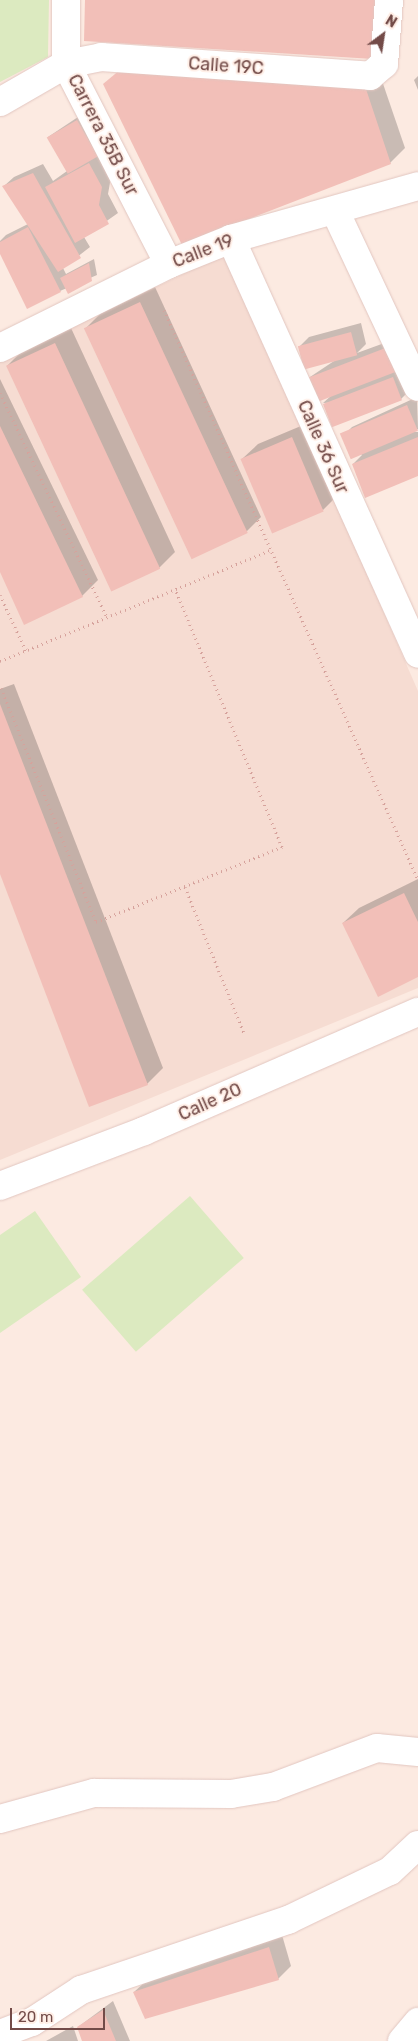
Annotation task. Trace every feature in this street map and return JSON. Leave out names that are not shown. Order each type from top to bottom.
[{"type":"street","name":"Carrera 35B Sur","points":[[66,0],[66,64],[169,264]]},
{"type":"street","name":"Calle 19C","points":[[0,102],[66,64],[101,57],[370,76],[384,64],[389,0]]},
{"type":"street","name":"Calle 19","points":[[0,348],[169,264],[231,239],[336,213],[418,186]]},
{"type":"street","points":[[336,213],[418,387]]},
{"type":"street","name":"Calle 36 Sur","points":[[231,239],[418,654]]},
{"type":"street","name":"Calle 20","points":[[0,1186],[144,1131],[418,1012]]},
{"type":"street","points":[[0,1819],[94,1793],[231,1794],[273,1787],[377,1748],[418,1752]]},
{"type":"street","points":[[0,2034],[32,2022],[81,1990],[288,1920],[390,1871],[418,1845]]},
{"type":"street","points":[[402,2041],[418,2022]]},
{"type":"path","points":[[164,310],[418,880]]},
{"type":"path","points":[[0,393],[107,617]]},
{"type":"path","points":[[0,661],[270,550]]},
{"type":"path","points":[[1,688],[96,922],[282,847],[175,589]]},
{"type":"path","points":[[0,596],[26,650]]},
{"type":"path","points":[[185,887],[244,1033]]},
{"type":"shaded area","points":[[227,253],[418,691],[418,988],[0,1160],[0,362]]},
{"type":"green space","points":[[0,0],[49,0],[48,57],[0,82]]},
{"type":"green space","points":[[190,1196],[244,1258],[136,1352],[82,1290]]},
{"type":"green space","points":[[35,1211],[81,1277],[0,1333],[0,1235]]},
{"type":"building","points":[[85,0],[376,0],[373,59],[84,41]]},
{"type":"building","points":[[127,64],[365,86],[391,164],[182,245],[103,84]]},
{"type":"building","points":[[77,120],[98,156],[68,174],[47,138]]},
{"type":"building","points":[[89,163],[102,187],[99,205],[109,224],[75,243],[45,187]]},
{"type":"building","points":[[33,173],[81,258],[58,272],[2,186]]},
{"type":"building","points":[[28,227],[61,292],[27,309],[0,254],[0,242]]},
{"type":"building","points":[[89,263],[92,281],[68,294],[60,278]]},
{"type":"building","points":[[140,302],[248,533],[192,559],[84,328]]},
{"type":"building","points":[[351,332],[357,355],[304,369],[298,346]]},
{"type":"building","points":[[55,343],[160,569],[111,591],[6,366]]},
{"type":"building","points":[[388,347],[397,371],[318,402],[309,377]]},
{"type":"building","points":[[393,377],[402,400],[332,427],[323,404]]},
{"type":"building","points":[[407,405],[418,431],[351,459],[340,434]]},
{"type":"building","points":[[0,426],[83,597],[24,625],[0,572]]},
{"type":"building","points":[[292,437],[324,512],[272,533],[240,459]]},
{"type":"building","points":[[418,437],[418,476],[365,498],[352,464]]},
{"type":"building","points":[[0,704],[148,1085],[89,1107],[0,874]]},
{"type":"building","points":[[404,893],[418,922],[418,977],[378,997],[342,923]]},
{"type":"building","points":[[269,1947],[279,1980],[145,2019],[133,1992]]},
{"type":"building","points":[[103,2010],[116,2041],[82,2041],[77,2027]]}]
